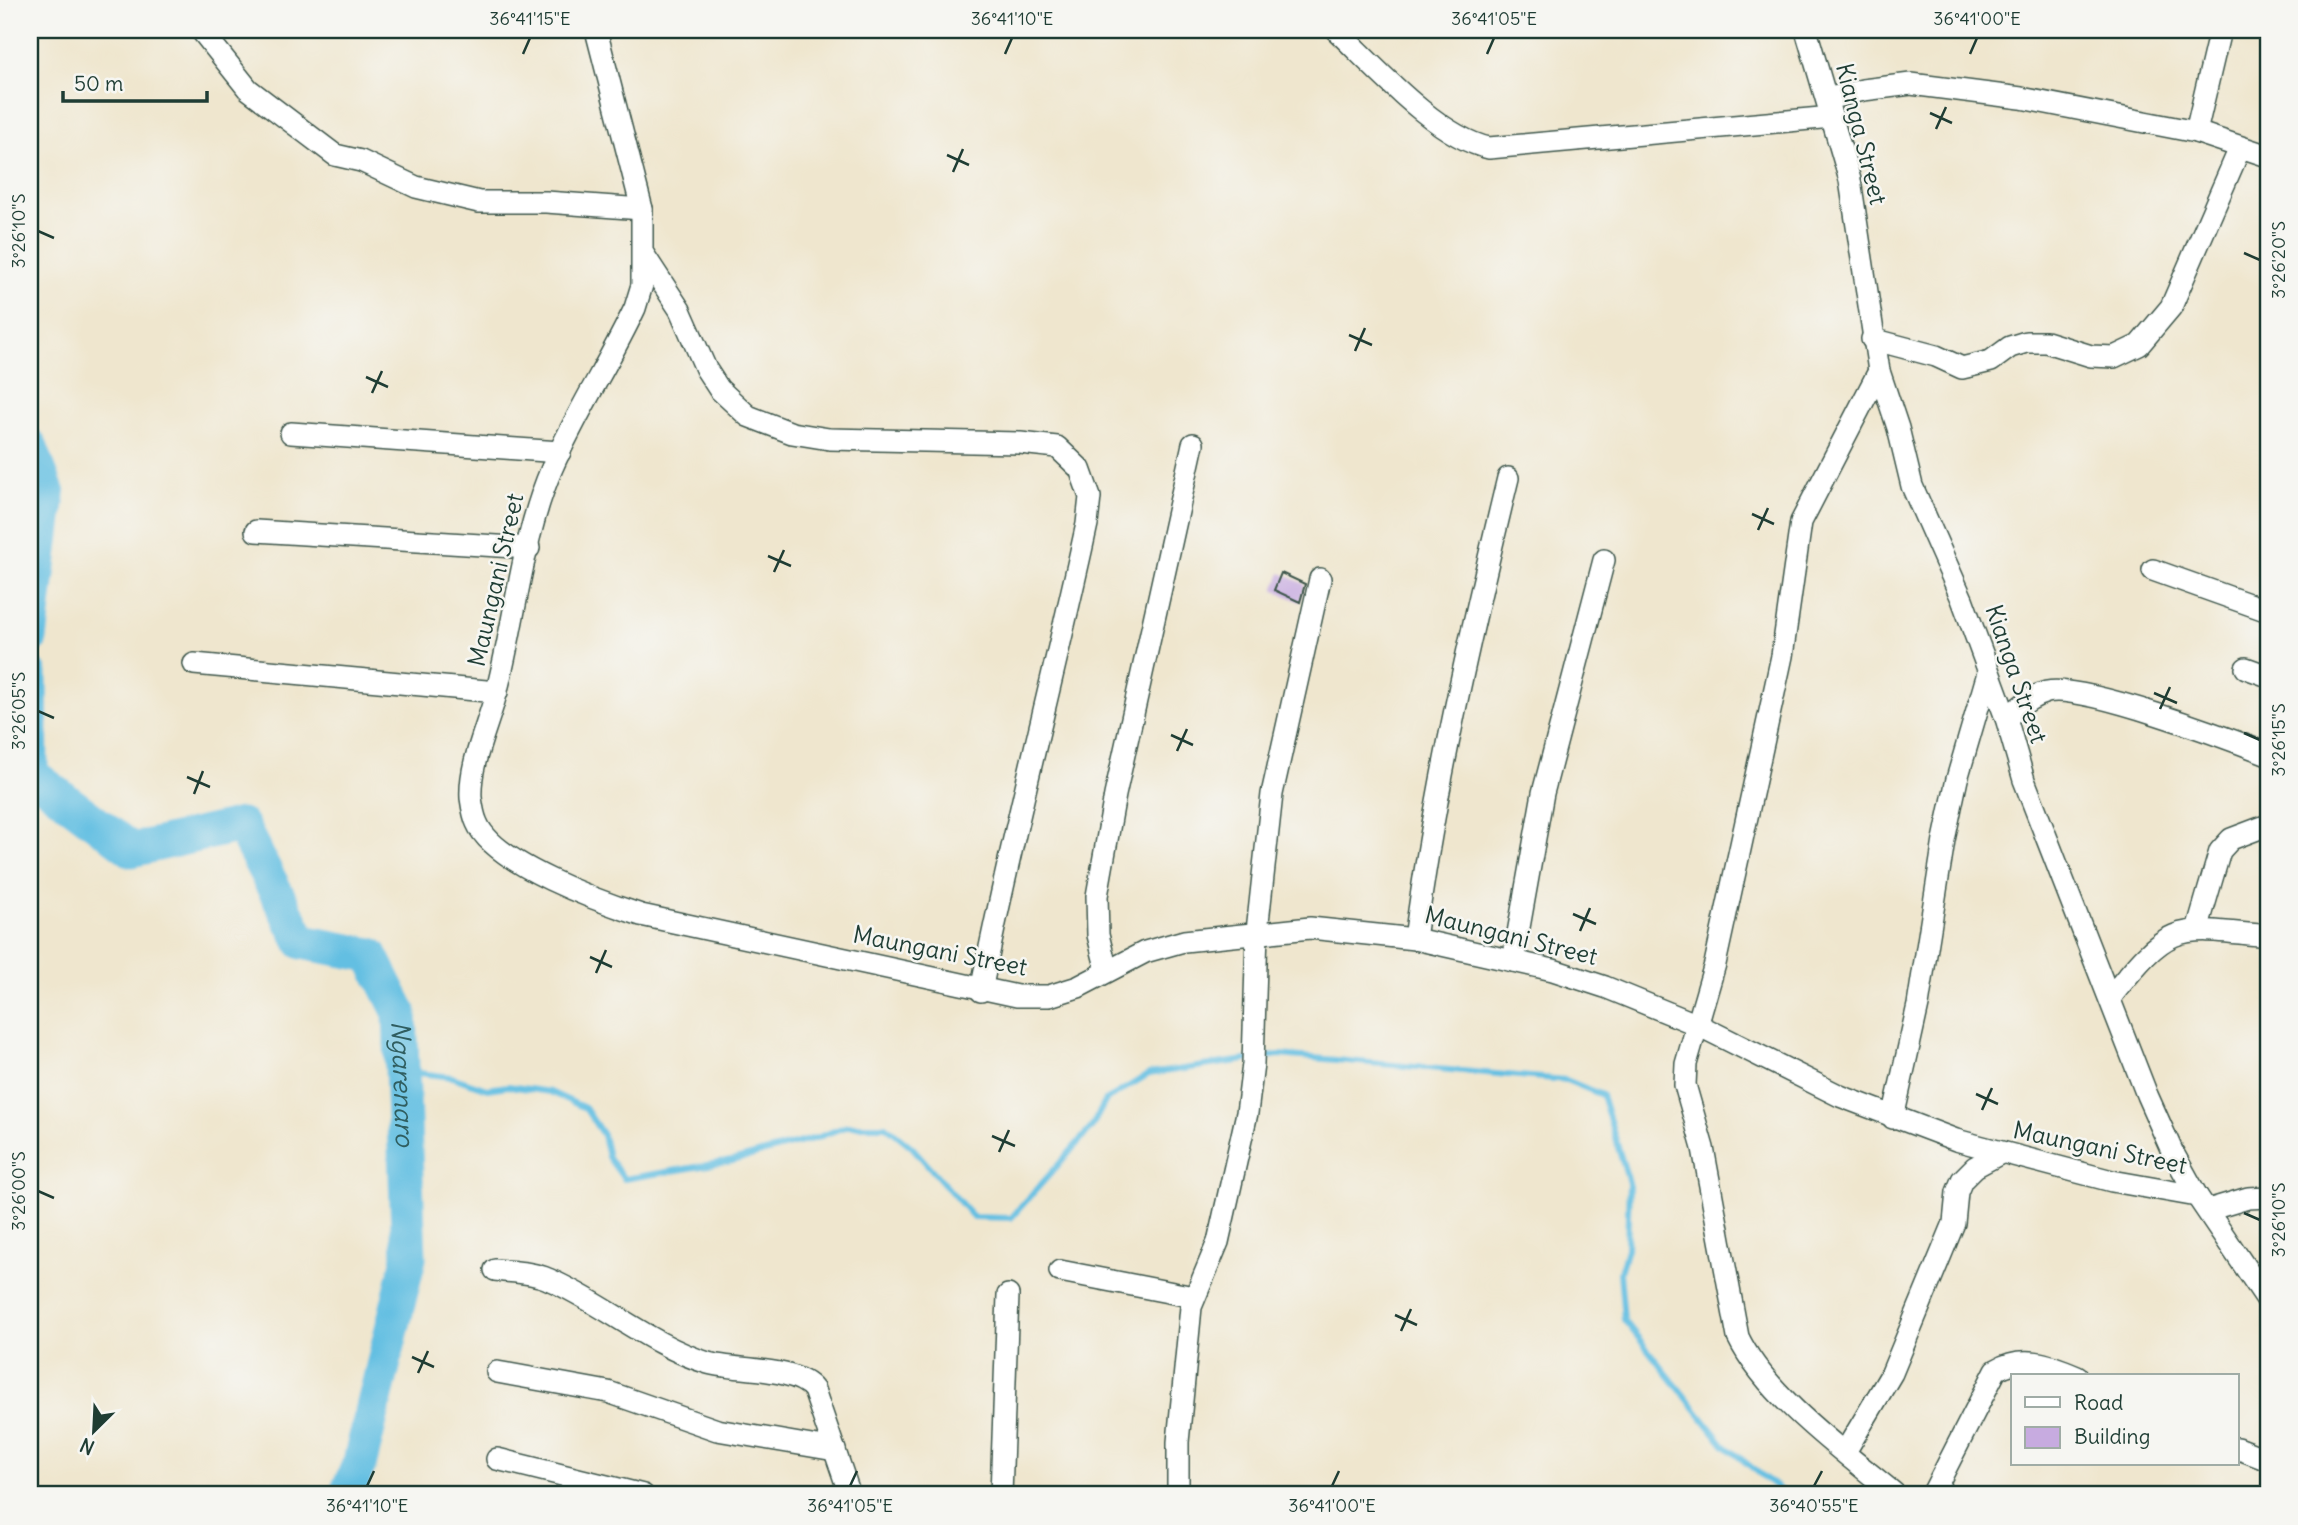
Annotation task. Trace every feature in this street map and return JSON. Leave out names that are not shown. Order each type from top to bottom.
[{"type":"street","points":[[201,30],[248,89],[335,155],[361,161],[416,187],[480,202],[546,202],[642,209]]},
{"type":"street","name":"Maungani Street","points":[[596,30],[642,209],[642,285],[635,309],[560,452],[538,506],[497,692],[475,765],[471,797],[478,825],[513,857],[580,893],[641,915],[981,991],[1017,996],[1049,996],[1145,952],[1184,941],[1257,931],[1321,928],[1415,939],[1513,961],[1605,987],[1698,1025],[1774,1065],[1893,1118],[2001,1153],[2202,1203]]},
{"type":"street","points":[[1336,30],[1448,131],[1471,144],[1489,148],[1830,108],[1863,90],[1911,84],[2021,98],[2196,132],[2268,156]]},
{"type":"street","name":"Kianga Street","points":[[1806,30],[1850,180],[1872,338],[1912,486],[1962,599],[2006,718],[2024,780],[2147,1095],[2172,1151],[2202,1203],[2268,1301]]},
{"type":"street","points":[[2196,132],[2220,30]]},
{"type":"street","points":[[1872,338],[1936,356],[1962,368],[1991,361],[2010,347],[2026,342],[2046,342],[2091,356],[2115,358],[2139,345],[2171,307],[2240,148]]},
{"type":"street","points":[[643,255],[680,310],[706,369],[719,389],[748,416],[792,433],[828,439],[1020,443],[1057,447],[1080,469],[1090,497],[1087,524],[1049,698],[1009,850],[981,991]]},
{"type":"street","points":[[1879,371],[1801,522],[1782,656],[1720,941],[1686,1064],[1685,1085],[1708,1170],[1738,1337],[1748,1358],[1763,1376],[1845,1452],[1896,1495]]},
{"type":"street","points":[[291,433],[560,452]]},
{"type":"street","points":[[1107,971],[1098,935],[1097,896],[1115,795],[1193,444]]},
{"type":"street","points":[[1415,939],[1428,841],[1508,478]]},
{"type":"street","points":[[256,531],[529,548]]},
{"type":"street","points":[[1513,961],[1543,793],[1604,560]]},
{"type":"street","points":[[2153,570],[2268,611]]},
{"type":"street","points":[[1178,1495],[1178,1431],[1194,1297],[1218,1242],[1247,1112],[1253,1064],[1257,931],[1272,794],[1320,579]]},
{"type":"street","points":[[194,664],[497,692]]},
{"type":"street","points":[[2246,668],[2268,676]]},
{"type":"street","points":[[1893,1118],[1918,1005],[1944,840],[1957,779],[1988,673]]},
{"type":"street","points":[[2006,718],[2030,698],[2060,691],[2207,730],[2268,754]]},
{"type":"street","points":[[2197,930],[2220,851],[2231,839],[2268,825]]},
{"type":"street","points":[[2110,998],[2154,946],[2172,933],[2197,930],[2268,936]]},
{"type":"street","points":[[1845,1452],[1892,1373],[1954,1223],[1957,1192],[1962,1180],[1975,1167],[2001,1153]]},
{"type":"street","points":[[2202,1203],[2268,1196]]},
{"type":"street","points":[[495,1270],[546,1277],[659,1345],[710,1364],[764,1370],[808,1382],[814,1390],[850,1495]]},
{"type":"street","points":[[1060,1271],[1194,1297]]},
{"type":"street","points":[[1001,1495],[1009,1296]]},
{"type":"street","points":[[1932,1495],[1996,1370],[2012,1361],[2033,1362],[2071,1374]]},
{"type":"street","points":[[497,1372],[608,1392],[718,1430],[779,1443],[835,1450]]},
{"type":"street","points":[[2238,1448],[2268,1460]]},
{"type":"street","points":[[497,1459],[643,1495]]},
{"type":"building","points":[[1281,573],[1305,584],[1300,602],[1274,590]]},
{"type":"waterway","name":"Ngarenaro","points":[[30,446],[48,494],[30,638]]},
{"type":"waterway","name":"Ngarenaro","points":[[30,674],[31,774],[132,850],[241,825],[302,942],[371,955],[400,1013],[409,1258],[360,1462],[346,1495]]},
{"type":"waterway","points":[[402,1071],[452,1077],[487,1089],[508,1086],[550,1092],[585,1108],[603,1135],[608,1157],[624,1179],[732,1161],[816,1138],[847,1126],[886,1126],[912,1147],[973,1217],[1011,1218],[1091,1128],[1106,1100],[1149,1074],[1279,1055],[1566,1080],[1602,1095],[1629,1183],[1627,1249],[1620,1272],[1624,1320],[1724,1445],[1786,1495]]}]
